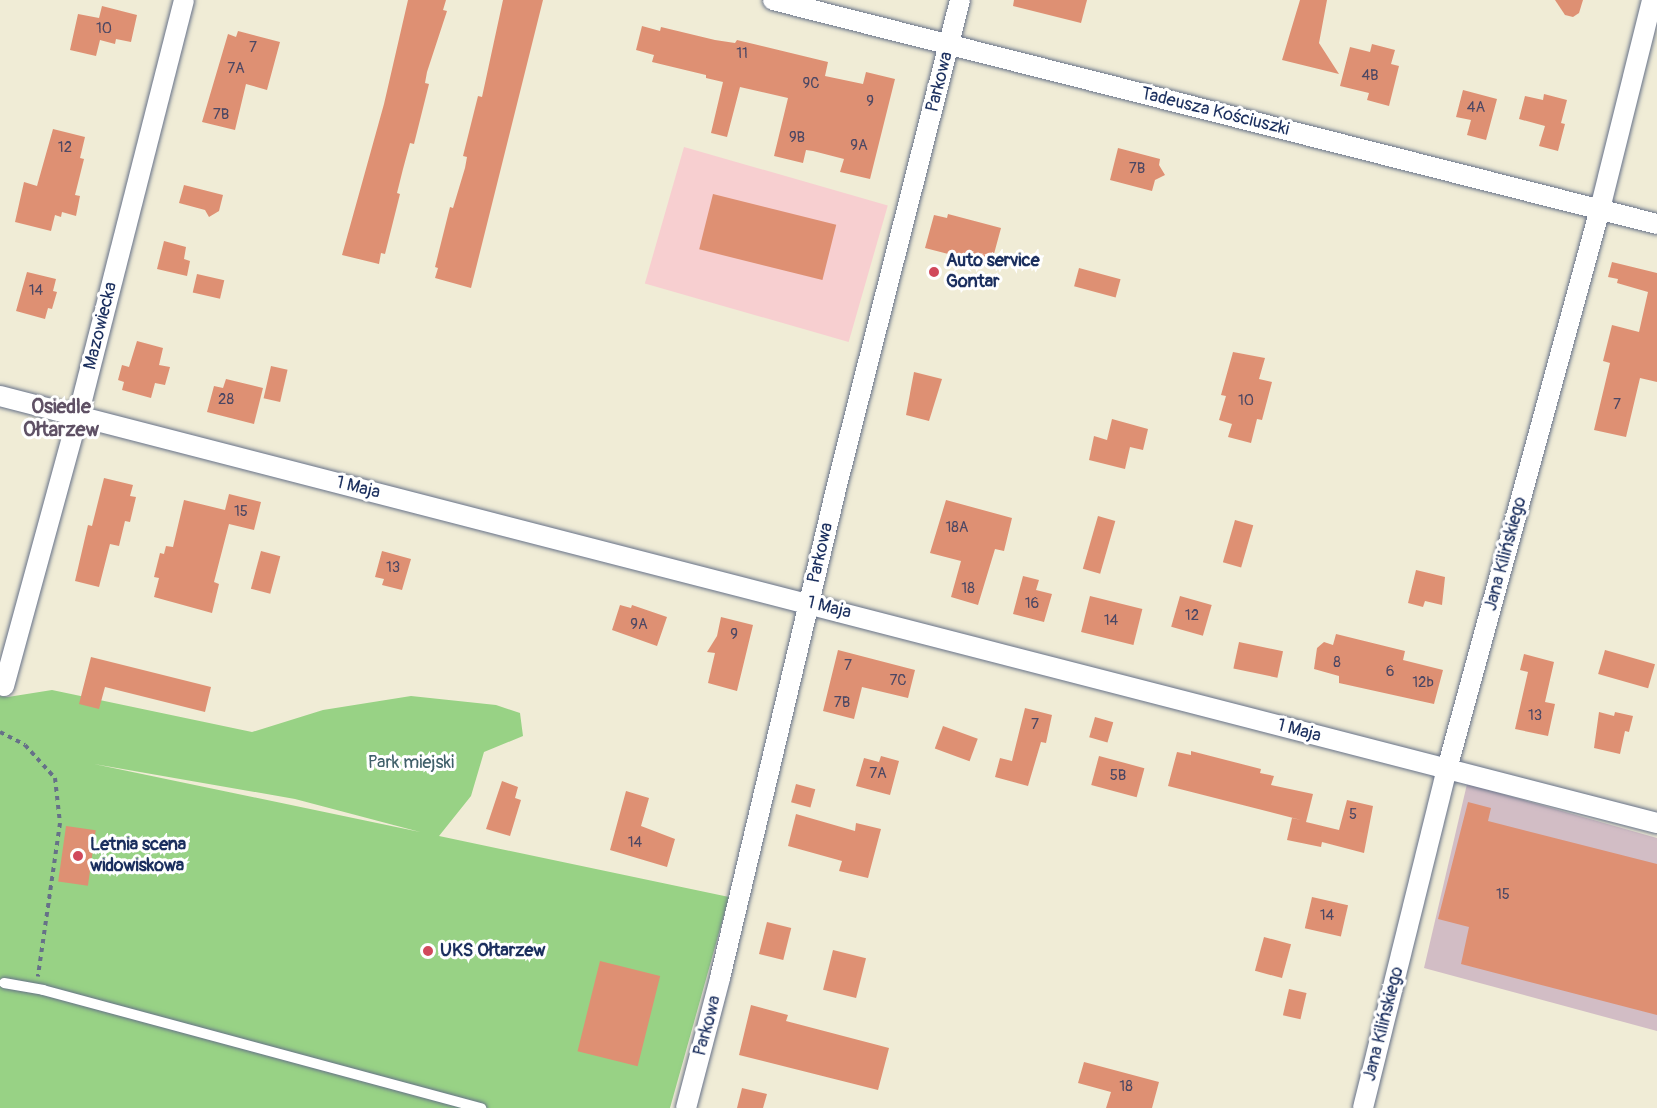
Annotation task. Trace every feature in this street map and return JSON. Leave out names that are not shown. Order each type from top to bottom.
[{"type":"street","name":"Mazowiecka","points":[[4,686],[78,416],[184,0]]},
{"type":"street","name":"Tadeusza Kościuszki","points":[[773,0],[1657,224]]},
{"type":"street","name":"Parkowa","points":[[686,1108],[960,0]]},
{"type":"street","name":"Jana Kilińskiego","points":[[1363,1108],[1447,769],[1600,209],[1652,0]]},
{"type":"street","name":"1 Maja","points":[[0,396],[1657,822]]},
{"type":"lane","points":[[4,983],[37,988],[481,1108]]},
{"type":"path","points":[[0,732],[25,745],[55,778],[60,823],[37,988]]},
{"type":"shaded area","points":[[684,147],[888,205],[849,342],[645,283]]},
{"type":"shaded area","points":[[1467,784],[1657,838],[1657,1031],[1424,968]]},
{"type":"green space","name":"Park miejski","points":[[52,690],[252,732],[323,710],[411,696],[496,705],[520,713],[523,736],[484,752],[471,796],[439,836],[729,897],[670,1108],[0,1108],[0,696],[8,697]],"holes":[[[94,764],[295,799],[420,832]]]},
{"type":"building","points":[[408,0],[446,0],[443,10],[447,11],[427,72],[425,83],[429,84],[414,144],[410,143],[385,254],[381,253],[379,264],[342,255],[384,104]]},
{"type":"building","points":[[503,0],[543,0],[471,288],[435,278],[438,268],[435,267],[450,207],[453,208],[465,168],[467,157],[463,156],[478,96],[482,97]]},
{"type":"building","points":[[1014,0],[1087,0],[1081,23],[1013,6]]},
{"type":"building","points":[[1300,0],[1327,0],[1319,43],[1339,74],[1282,60]]},
{"type":"building","points":[[1555,0],[1583,0],[1579,13],[1573,17],[1565,15]]},
{"type":"building","points":[[102,6],[137,15],[131,42],[116,39],[115,44],[100,40],[96,56],[70,50],[78,14],[99,18]]},
{"type":"building","points":[[642,26],[660,31],[661,27],[735,43],[737,40],[828,62],[825,76],[863,84],[866,72],[895,79],[870,179],[840,172],[844,159],[813,151],[806,150],[803,163],[774,156],[788,98],[740,87],[727,137],[711,133],[723,82],[706,78],[706,75],[652,62],[654,55],[636,50]]},
{"type":"building","points":[[238,31],[280,42],[267,90],[246,84],[235,130],[202,122],[228,34],[236,37]]},
{"type":"building","points":[[1372,44],[1395,50],[1391,64],[1399,66],[1389,106],[1367,100],[1369,93],[1340,86],[1350,47],[1370,52]]},
{"type":"building","points":[[1463,90],[1497,99],[1486,140],[1467,135],[1471,120],[1456,117]]},
{"type":"building","points":[[1544,94],[1567,100],[1561,123],[1565,124],[1558,151],[1539,146],[1545,126],[1519,119],[1525,96],[1543,100]]},
{"type":"building","points":[[53,129],[85,137],[80,158],[84,159],[75,195],[80,196],[76,216],[62,212],[61,217],[55,215],[51,231],[15,222],[24,182],[37,186]]},
{"type":"building","points":[[1118,148],[1160,159],[1159,165],[1165,175],[1155,180],[1152,191],[1110,180]]},
{"type":"building","points":[[184,185],[223,195],[219,211],[209,217],[205,210],[179,203]]},
{"type":"building","points":[[713,194],[836,225],[822,280],[699,249]]},
{"type":"building","points":[[948,214],[1001,228],[991,265],[925,248],[934,215],[947,218]]},
{"type":"building","points":[[164,241],[186,247],[184,259],[190,261],[187,276],[157,269]]},
{"type":"building","points":[[1612,262],[1657,273],[1657,382],[1640,378],[1626,437],[1594,430],[1610,363],[1603,361],[1612,325],[1639,332],[1648,292],[1617,283],[1618,279],[1608,277]]},
{"type":"building","points":[[1079,268],[1121,279],[1116,297],[1074,286]]},
{"type":"building","points":[[27,272],[56,279],[53,291],[57,292],[52,309],[48,308],[45,319],[16,311]]},
{"type":"building","points":[[197,274],[224,280],[220,299],[193,293]]},
{"type":"building","points":[[137,341],[163,348],[159,365],[170,367],[165,385],[155,383],[151,398],[122,390],[124,382],[118,380],[122,365],[129,367]]},
{"type":"building","points":[[1233,352],[1265,358],[1259,379],[1272,382],[1262,420],[1257,419],[1251,443],[1228,437],[1232,424],[1219,420],[1226,396],[1221,395]]},
{"type":"building","points":[[271,366],[288,370],[280,402],[264,398]]},
{"type":"building","points":[[914,372],[942,379],[929,421],[906,415]]},
{"type":"building","points":[[226,379],[263,388],[254,424],[207,412],[214,386],[223,388]]},
{"type":"building","points":[[1112,419],[1148,429],[1143,450],[1130,447],[1125,469],[1089,460],[1094,436],[1107,440]]},
{"type":"building","points":[[104,478],[133,485],[130,496],[136,497],[130,522],[125,521],[119,546],[110,544],[99,587],[75,581],[88,525],[92,526]]},
{"type":"building","points":[[229,494],[261,502],[254,530],[229,524],[214,582],[219,584],[212,613],[154,597],[159,578],[154,577],[160,553],[164,554],[166,546],[173,547],[184,500],[225,510]]},
{"type":"building","points":[[946,500],[1012,518],[1004,551],[995,549],[978,605],[951,597],[961,561],[930,553]]},
{"type":"building","points":[[1098,516],[1115,521],[1100,574],[1083,569]]},
{"type":"building","points":[[1235,520],[1253,525],[1241,568],[1223,562]]},
{"type":"building","points":[[261,551],[280,556],[270,594],[251,589]]},
{"type":"building","points":[[382,551],[411,559],[402,590],[382,585],[384,579],[375,577]]},
{"type":"building","points":[[1416,570],[1445,577],[1442,605],[1425,601],[1423,607],[1408,603]]},
{"type":"building","points":[[1023,576],[1039,580],[1036,590],[1052,594],[1044,622],[1013,614]]},
{"type":"building","points":[[1090,596],[1142,609],[1133,645],[1081,632]]},
{"type":"building","points":[[1180,596],[1212,605],[1203,636],[1171,627]]},
{"type":"building","points":[[620,605],[631,608],[632,605],[667,617],[657,646],[612,630]]},
{"type":"building","points":[[721,617],[753,625],[737,691],[708,683],[715,653],[707,652],[717,636]]},
{"type":"building","points":[[1336,634],[1405,651],[1403,660],[1443,670],[1434,704],[1339,683],[1339,676],[1314,669],[1317,648],[1324,642],[1333,645]]},
{"type":"building","points":[[1239,642],[1283,651],[1277,678],[1233,668]]},
{"type":"building","points":[[838,650],[915,670],[908,698],[862,687],[854,719],[823,711]]},
{"type":"building","points":[[1605,650],[1655,664],[1648,688],[1598,674]]},
{"type":"building","points":[[1524,654],[1554,662],[1545,702],[1555,704],[1548,736],[1515,729],[1528,672],[1520,670]]},
{"type":"building","points":[[91,657],[211,687],[205,712],[105,687],[99,709],[79,704]]},
{"type":"building","points":[[1025,708],[1052,715],[1046,743],[1041,742],[1028,786],[995,777],[1000,758],[1012,761]]},
{"type":"building","points":[[1599,712],[1614,716],[1615,712],[1633,716],[1629,732],[1625,731],[1620,754],[1594,748]]},
{"type":"building","points":[[1095,717],[1113,722],[1107,742],[1089,737]]},
{"type":"building","points":[[943,726],[978,739],[970,761],[935,749]]},
{"type":"building","points":[[1191,751],[1261,769],[1260,773],[1274,776],[1271,785],[1313,794],[1306,822],[1339,830],[1347,800],[1373,806],[1364,853],[1322,842],[1321,847],[1287,840],[1292,818],[1301,820],[1168,786],[1177,752],[1191,755]]},
{"type":"building","points":[[881,756],[899,761],[890,795],[856,786],[864,758],[879,762]]},
{"type":"building","points":[[1099,756],[1144,768],[1137,797],[1091,785]]},
{"type":"building","points":[[502,781],[518,787],[515,798],[521,800],[510,836],[486,829]]},
{"type":"building","points":[[796,784],[815,789],[810,808],[791,802]]},
{"type":"building","points":[[626,791],[649,798],[641,826],[675,839],[667,867],[610,850]]},
{"type":"building","points":[[1468,802],[1491,808],[1488,821],[1657,864],[1657,1015],[1461,964],[1469,927],[1438,919]]},
{"type":"building","points":[[796,814],[855,831],[856,823],[881,829],[868,878],[839,871],[842,861],[788,846]]},
{"type":"building","name":"Letnia scena widowiskowa","points":[[66,826],[96,830],[88,886],[58,881]]},
{"type":"building","points":[[1312,897],[1348,905],[1341,937],[1305,928]]},
{"type":"building","points":[[767,922],[791,928],[783,960],[759,954]]},
{"type":"building","points":[[1264,937],[1291,944],[1282,978],[1255,971]]},
{"type":"building","points":[[833,950],[866,958],[856,998],[823,990]]},
{"type":"building","points":[[600,961],[660,976],[638,1066],[578,1051]]},
{"type":"building","points":[[1289,989],[1307,993],[1300,1019],[1283,1015]]},
{"type":"building","points":[[751,1005],[788,1015],[786,1021],[889,1048],[878,1090],[739,1055]]},
{"type":"building","points":[[1084,1062],[1159,1082],[1152,1108],[1106,1108],[1111,1092],[1078,1083]]},
{"type":"building","points":[[742,1088],[767,1094],[763,1108],[737,1108]]},
{"type":"place","name":"Auto service Gontar","points":[[934,272]]},
{"type":"place","name":"Letnia scena widowiskowa","points":[[78,856]]},
{"type":"place","name":"UKS Ołtarzew","points":[[428,951]]},
{"type":"district","name":"Osiedle Ołtarzew","points":[[61,418]]}]
